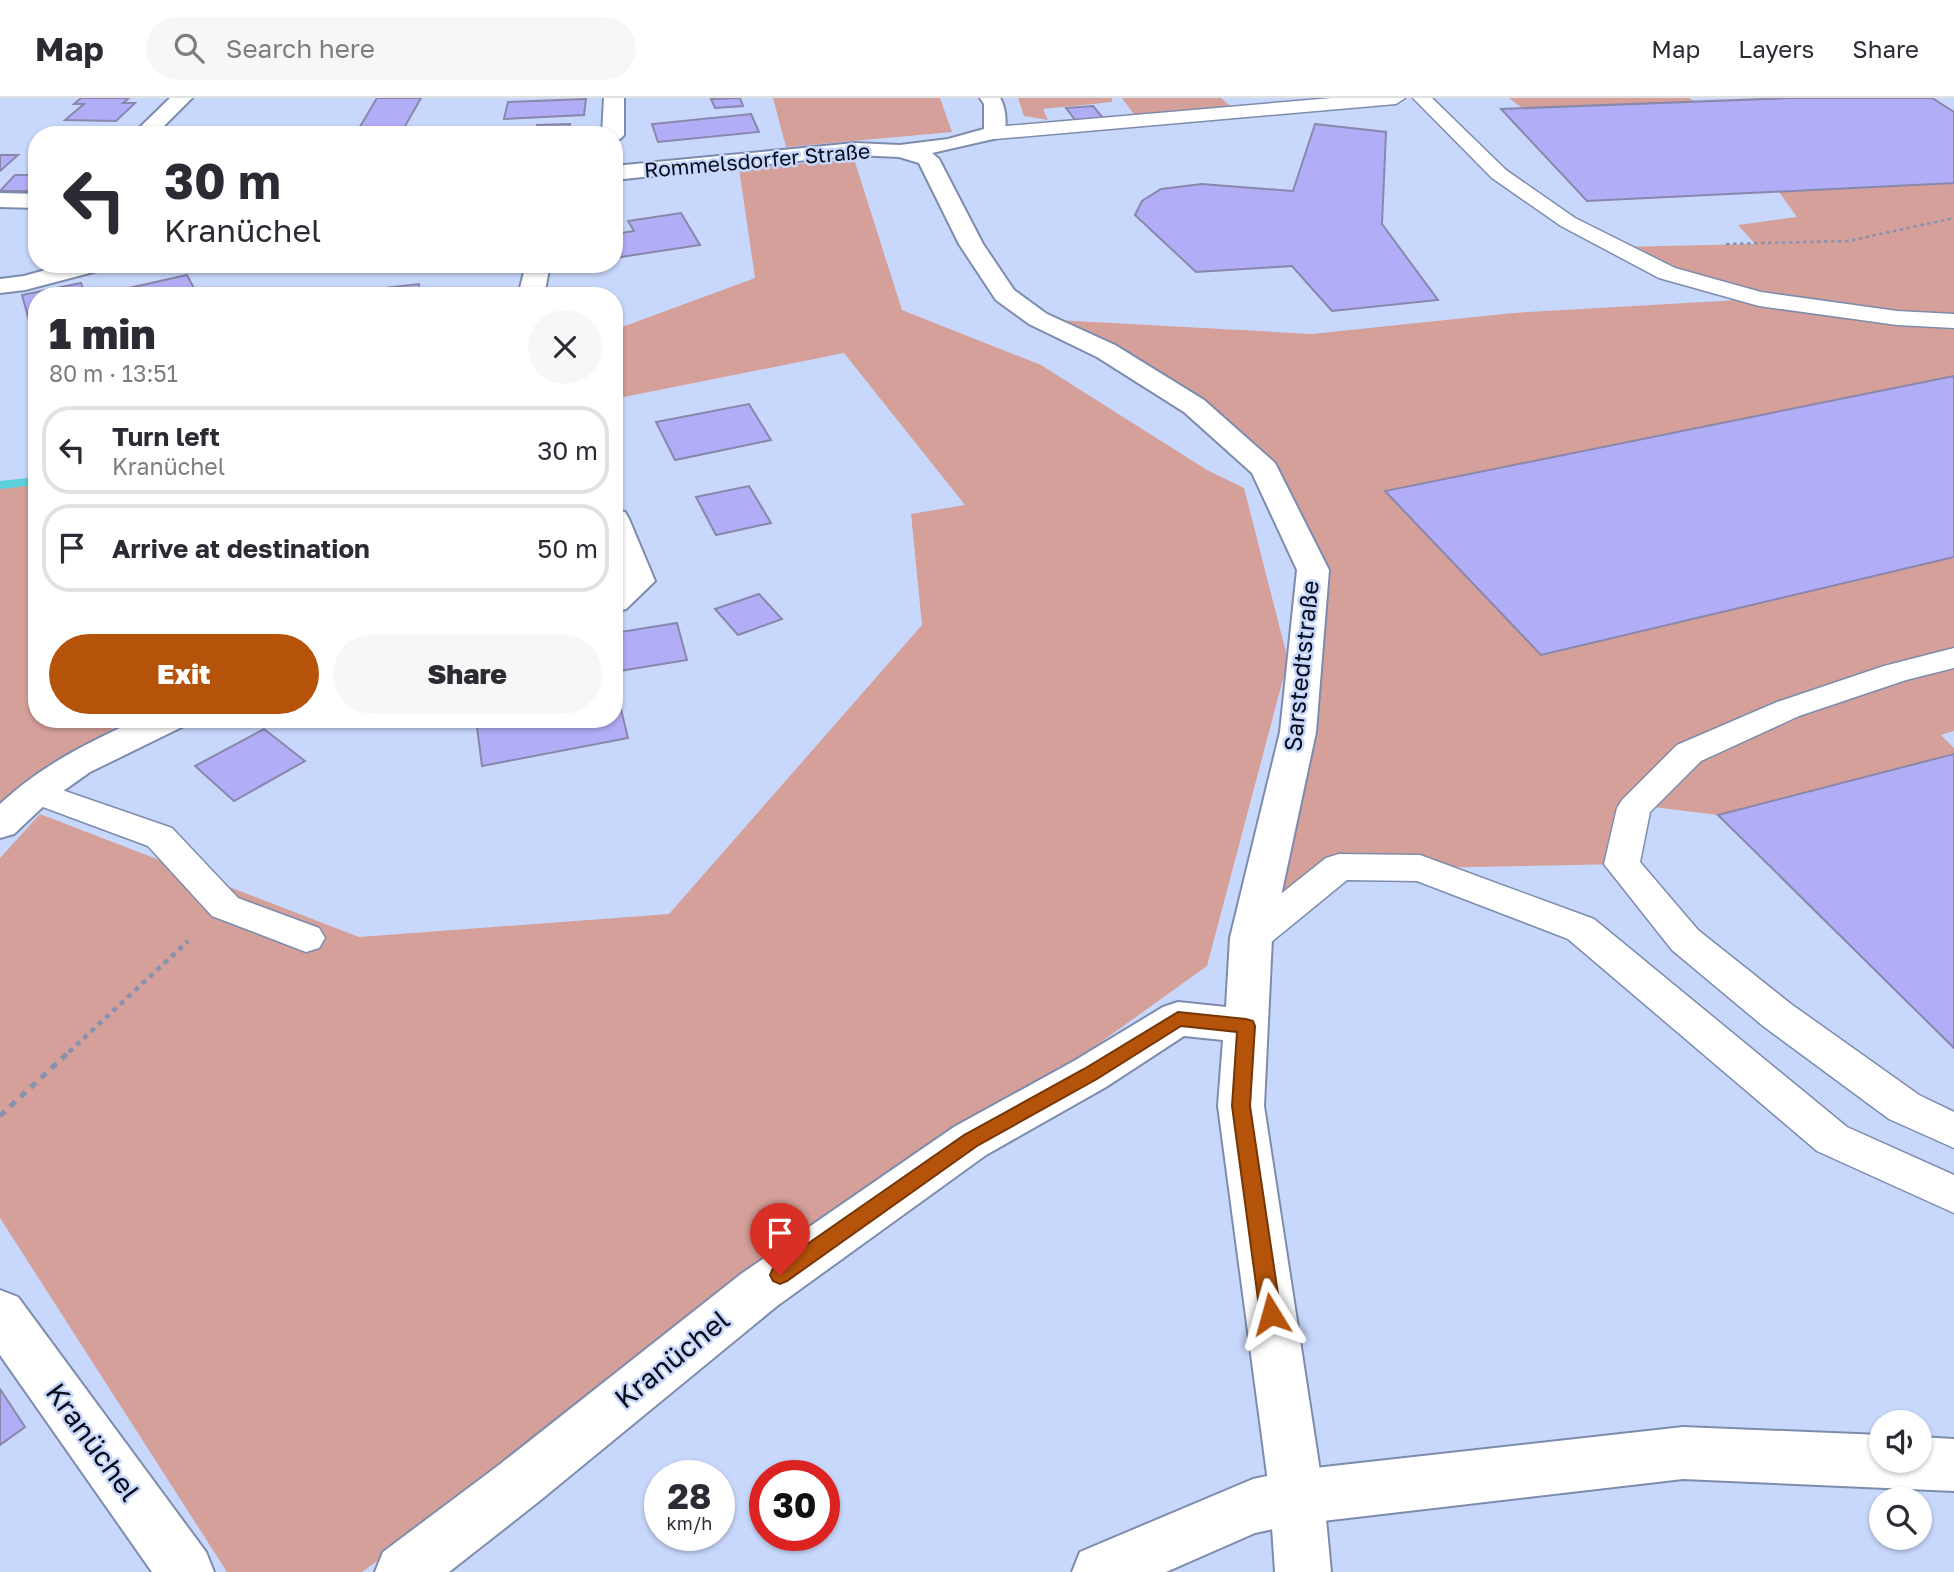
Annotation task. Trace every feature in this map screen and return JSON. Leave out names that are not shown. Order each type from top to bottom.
[{"type":"street","points":[[152,126],[182,98]]},
{"type":"street","points":[[613,126],[614,98]]},
{"type":"street","points":[[900,151],[948,145],[995,133],[994,104],[990,98]]},
{"type":"street","name":"Rommelsdorfer Straße","points":[[623,172],[855,149],[900,151]]},
{"type":"street","name":"Sarstedtstraße","points":[[900,151],[928,159],[971,244],[1005,295],[1038,319],[1106,351],[1194,406],[1265,469],[1313,570],[1298,732],[1251,938],[1241,1106],[1297,1496],[1303,1572]]},
{"type":"street","points":[[0,200],[28,201]]},
{"type":"street","points":[[0,286],[25,283],[62,273]]},
{"type":"street","points":[[623,541],[639,581],[623,595]]},
{"type":"street","points":[[0,825],[36,792],[77,763],[150,728]]},
{"type":"street","name":"Kranüchel","points":[[403,1572],[518,1484],[759,1290],[970,1141],[1090,1074],[1178,1019],[1246,1026]]},
{"type":"street","name":"Kranüchel","points":[[0,1313],[186,1572]]},
{"type":"street","points":[[1100,1572],[1253,1506],[1297,1496],[1683,1453],[1954,1465]]},
{"type":"lane","points":[[995,133],[1396,98]]},
{"type":"lane","points":[[1422,98],[1499,174],[1568,222],[1667,273],[1759,299],[1897,318],[1954,321]]},
{"type":"lane","points":[[1954,657],[1895,673],[1788,709],[1689,753],[1634,808],[1622,864],[1685,940],[1767,1007],[1904,1107],[1954,1131]]},
{"type":"lane","points":[[36,792],[159,837],[225,907],[306,938]]},
{"type":"lane","points":[[1251,938],[1339,867],[1420,868],[1581,929],[1832,1139],[1954,1195]]},
{"type":"path","points":[[1715,245],[1848,241],[1954,219]]},
{"type":"path","points":[[0,1116],[225,907]]},
{"type":"shaded area","points":[[773,98],[940,98],[952,132],[786,147]]},
{"type":"shaded area","points":[[1018,98],[1112,98],[1112,102],[1043,109],[1048,120],[1024,116]]},
{"type":"shaded area","points":[[1122,98],[1221,98],[1237,112],[1139,121]]},
{"type":"shaded area","points":[[1509,98],[1689,98],[1694,101],[1522,108]]},
{"type":"shaded area","points":[[854,159],[902,310],[1041,365],[1207,470],[1244,488],[1288,660],[1207,966],[362,1572],[227,1572],[0,1218],[0,858],[40,814],[359,937],[669,914],[922,625],[911,514],[965,505],[844,353],[623,397],[623,327],[755,278],[739,169]]},
{"type":"shaded area","points":[[1954,183],[1954,376],[1385,492],[1542,655],[1954,557],[1954,731],[1941,735],[1954,748],[1954,754],[1718,815],[1637,805],[1622,864],[1339,867],[1251,938],[1313,570],[1265,469],[1194,406],[1039,319],[1312,334],[1513,313],[1756,299],[1617,247],[1755,244],[1738,225],[1797,217],[1779,192]]},
{"type":"shaded area","points":[[28,478],[28,728],[113,728],[0,807],[0,483]]},
{"type":"building","points":[[81,98],[129,98],[123,103],[135,103],[116,121],[65,120],[84,104],[74,104]]},
{"type":"building","points":[[377,98],[421,98],[405,126],[360,126]]},
{"type":"building","points":[[740,98],[743,106],[715,108],[711,99]]},
{"type":"building","points":[[1790,98],[1932,98],[1954,112],[1954,183],[1587,201],[1501,109]]},
{"type":"building","points":[[586,99],[584,115],[504,119],[508,102]]},
{"type":"building","points":[[1093,106],[1103,118],[1076,121],[1066,108]]},
{"type":"building","points":[[751,114],[759,132],[658,142],[652,124]]},
{"type":"building","points":[[570,124],[570,126],[537,125]]},
{"type":"building","points":[[1315,124],[1386,132],[1382,224],[1438,300],[1332,311],[1292,266],[1196,272],[1135,215],[1142,201],[1161,189],[1202,184],[1293,191]]},
{"type":"building","points":[[0,155],[18,155],[0,171]]},
{"type":"building","points":[[15,175],[28,175],[28,191],[0,191]]},
{"type":"building","points":[[681,213],[700,245],[623,257],[623,233],[634,231],[628,221]]},
{"type":"building","points":[[187,275],[193,287],[138,287]]},
{"type":"building","points":[[81,283],[83,287],[61,287]]},
{"type":"building","points":[[419,284],[419,287],[393,287]]},
{"type":"building","points":[[28,294],[28,316],[22,295]]},
{"type":"building","points":[[1954,376],[1954,557],[1541,655],[1385,491]]},
{"type":"building","points":[[749,404],[771,440],[675,460],[656,422]]},
{"type":"building","points":[[749,486],[771,523],[716,535],[696,497]]},
{"type":"building","points":[[759,594],[782,619],[738,635],[715,609]]},
{"type":"building","points":[[677,623],[687,660],[623,670],[623,632]]},
{"type":"building","points":[[623,718],[628,738],[482,766],[477,728],[623,728]]},
{"type":"building","points":[[264,729],[305,761],[234,801],[195,766]]},
{"type":"building","points":[[1954,754],[1954,1048],[1718,815]]},
{"type":"building","points":[[0,1389],[25,1427],[0,1445]]},
{"type":"waterway","points":[[0,485],[28,482]]},
{"type":"route","points":[[780,1275],[970,1141],[1090,1074],[1178,1019],[1246,1026],[1241,1106],[1271,1314]]}]
